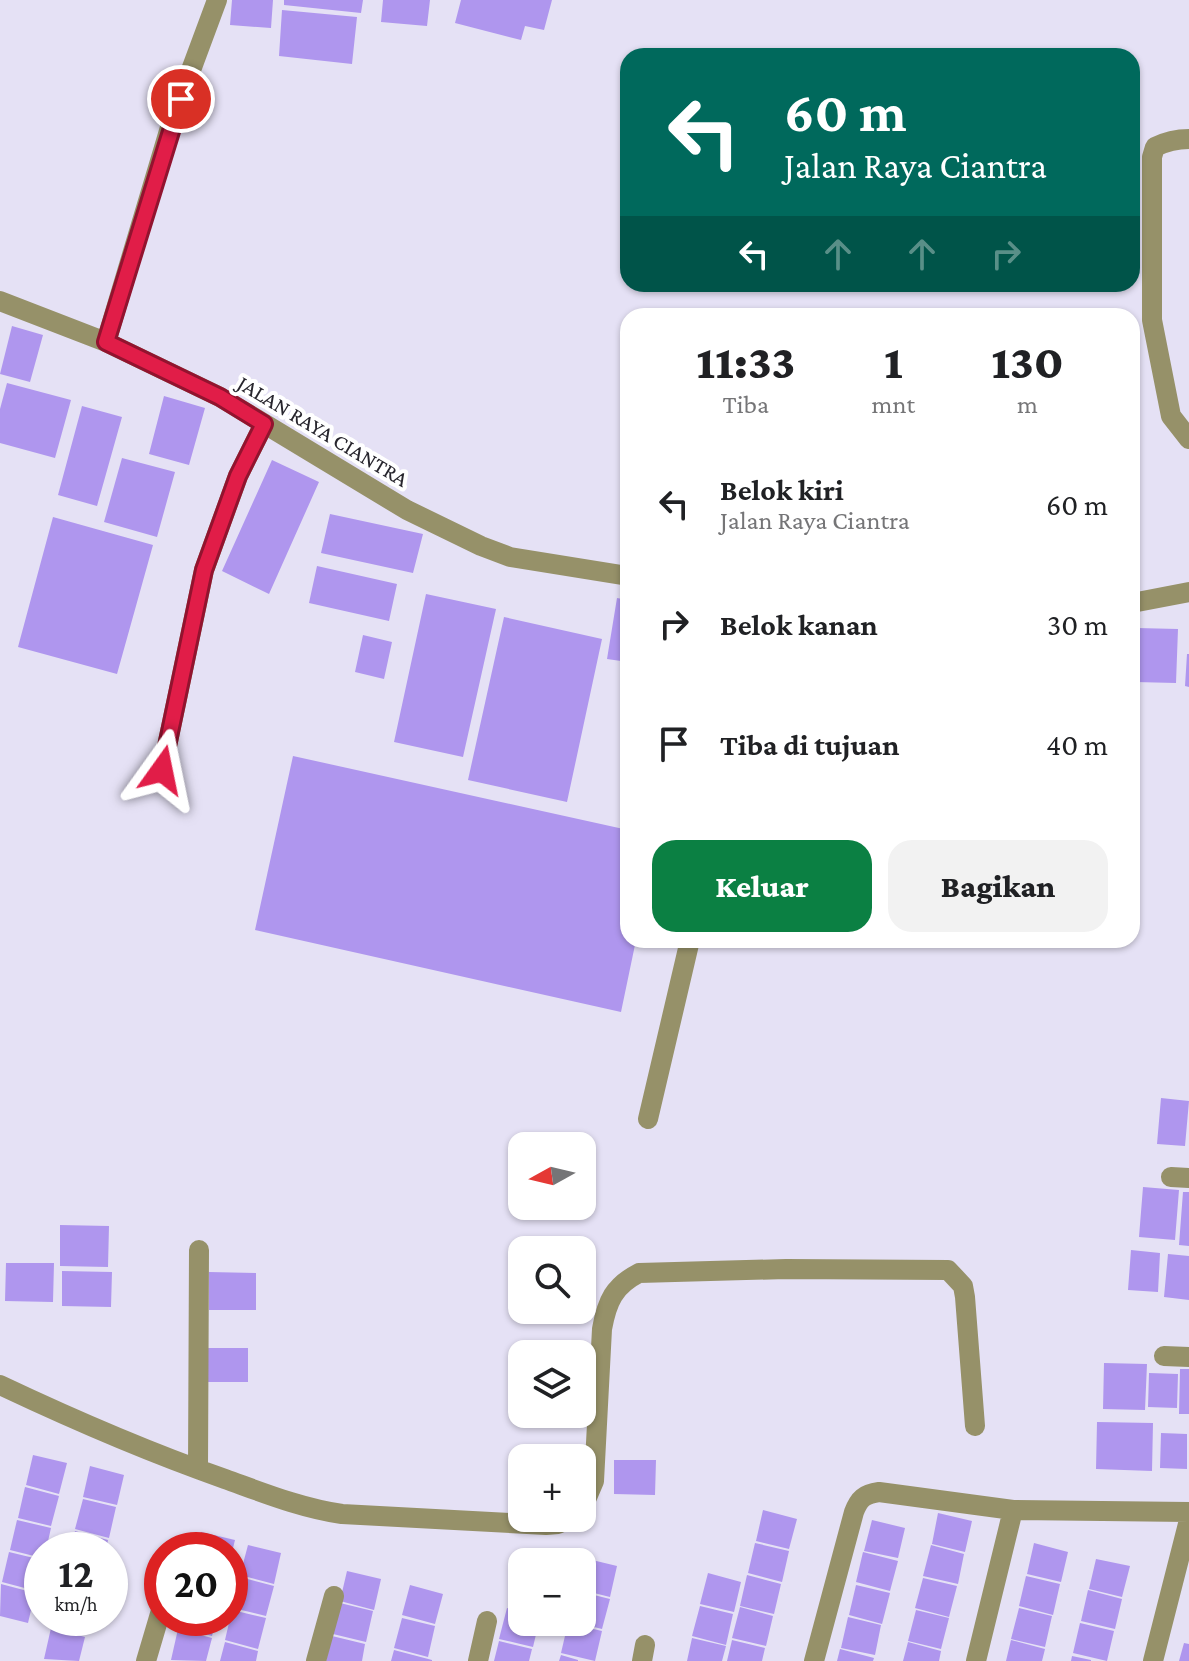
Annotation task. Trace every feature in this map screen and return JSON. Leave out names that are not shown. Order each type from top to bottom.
[{"type":"street","points":[[106,342],[171,124],[217,0]]},
{"type":"street","points":[[1189,139],[1173,139],[1155,147],[1152,172],[1152,320],[1171,416],[1189,439]]},
{"type":"street","name":"JALAN RAYA CIANTRA","points":[[0,301],[106,342],[220,397],[407,510],[481,546],[510,557],[620,575]]},
{"type":"street","points":[[162,770],[204,570],[238,476],[264,424]]},
{"type":"street","points":[[1140,601],[1189,592]]},
{"type":"street","points":[[648,1119],[688,948]]},
{"type":"street","points":[[198,1469],[199,1250]]},
{"type":"street","points":[[596,1450],[605,1308],[615,1290],[639,1273],[786,1269],[948,1270],[963,1286],[965,1297],[975,1426]]},
{"type":"street","points":[[1164,1356],[1189,1357]]},
{"type":"street","points":[[0,1385],[72,1420],[310,1509],[342,1514],[508,1523]]},
{"type":"street","points":[[814,1661],[854,1512],[863,1496],[879,1492],[1013,1510],[1189,1512]]},
{"type":"street","points":[[976,1661],[1013,1510]]},
{"type":"street","points":[[1153,1661],[1189,1520]]},
{"type":"street","points":[[316,1661],[334,1596]]},
{"type":"street","points":[[478,1661],[487,1621]]},
{"type":"street","points":[[146,1661],[153,1636]]},
{"type":"building","points":[[232,0],[273,0],[271,28],[230,25]]},
{"type":"building","points":[[284,0],[363,0],[361,13],[284,5]]},
{"type":"building","points":[[383,0],[430,0],[427,26],[381,22]]},
{"type":"building","points":[[461,0],[552,0],[544,30],[525,26],[521,40],[455,23]]},
{"type":"building","points":[[282,10],[357,17],[352,64],[279,56]]},
{"type":"building","points":[[12,326],[43,335],[30,382],[0,374]]},
{"type":"building","points":[[7,383],[71,400],[55,458],[0,443],[0,409]]},
{"type":"building","points":[[164,396],[205,408],[189,465],[149,454]]},
{"type":"building","points":[[82,406],[122,417],[97,506],[58,495]]},
{"type":"building","points":[[122,458],[175,472],[157,537],[104,522]]},
{"type":"building","points":[[272,460],[319,482],[269,594],[222,571]]},
{"type":"building","points":[[330,514],[423,534],[413,573],[321,553]]},
{"type":"building","points":[[53,517],[153,545],[117,674],[18,647]]},
{"type":"building","points":[[317,566],[397,584],[389,621],[309,603]]},
{"type":"building","points":[[426,594],[496,609],[463,757],[394,742]]},
{"type":"building","points":[[617,598],[620,599],[620,661],[607,659]]},
{"type":"building","points":[[504,617],[602,639],[567,802],[468,780]]},
{"type":"building","points":[[1140,628],[1178,629],[1176,683],[1140,682]]},
{"type":"building","points":[[363,635],[392,642],[384,679],[355,672]]},
{"type":"building","points":[[1189,654],[1189,687],[1185,686]]},
{"type":"building","points":[[293,756],[620,828],[620,948],[634,948],[621,1012],[255,930]]},
{"type":"building","points":[[1161,1098],[1189,1101],[1185,1146],[1157,1144]]},
{"type":"building","points":[[1143,1187],[1179,1190],[1175,1240],[1139,1237]]},
{"type":"building","points":[[1183,1192],[1189,1192],[1189,1246],[1179,1245]]},
{"type":"building","points":[[60,1225],[109,1226],[108,1267],[60,1266]]},
{"type":"building","points":[[1131,1250],[1160,1253],[1158,1292],[1128,1290]]},
{"type":"building","points":[[1168,1254],[1189,1256],[1189,1300],[1164,1297]]},
{"type":"building","points":[[6,1263],[54,1263],[53,1302],[5,1301]]},
{"type":"building","points":[[62,1271],[112,1272],[111,1307],[62,1306]]},
{"type":"building","points":[[209,1272],[256,1273],[256,1310],[209,1310]]},
{"type":"building","points":[[206,1348],[248,1348],[248,1382],[206,1382]]},
{"type":"building","points":[[1104,1363],[1147,1364],[1145,1410],[1103,1409]]},
{"type":"building","points":[[1180,1369],[1189,1369],[1189,1414],[1179,1414]]},
{"type":"building","points":[[1149,1373],[1178,1374],[1177,1408],[1148,1407]]},
{"type":"building","points":[[1097,1422],[1153,1423],[1152,1471],[1096,1469]]},
{"type":"building","points":[[1161,1433],[1187,1434],[1187,1469],[1160,1468]]},
{"type":"building","points":[[33,1455],[67,1463],[59,1494],[26,1485]]},
{"type":"building","points":[[614,1460],[656,1460],[655,1495],[614,1494]]},
{"type":"building","points":[[90,1466],[124,1475],[117,1505],[83,1497]]},
{"type":"building","points":[[25,1487],[59,1496],[51,1526],[18,1518]]},
{"type":"building","points":[[83,1499],[116,1507],[110,1532],[75,1529]]},
{"type":"building","points":[[763,1510],[797,1519],[789,1549],[756,1541]]},
{"type":"building","points":[[938,1513],[972,1521],[965,1552],[932,1544]]},
{"type":"building","points":[[17,1520],[51,1528],[50,1532],[24,1532],[24,1554],[10,1550]]},
{"type":"building","points":[[872,1520],[905,1528],[898,1558],[864,1551]]},
{"type":"building","points":[[755,1543],[789,1551],[782,1582],[748,1573]]},
{"type":"building","points":[[1034,1543],[1068,1552],[1061,1582],[1027,1574]]},
{"type":"building","points":[[248,1545],[281,1553],[274,1584],[248,1577]]},
{"type":"building","points":[[931,1545],[964,1554],[958,1584],[923,1576]]},
{"type":"building","points":[[9,1552],[24,1556],[24,1588],[2,1582]]},
{"type":"building","points":[[863,1552],[898,1561],[890,1591],[856,1582]]},
{"type":"building","points":[[1096,1559],[1130,1566],[1122,1597],[1089,1589]]},
{"type":"building","points":[[596,1561],[617,1566],[610,1597],[596,1594]]},
{"type":"building","points":[[347,1571],[381,1579],[374,1610],[340,1601]]},
{"type":"building","points":[[708,1573],[741,1582],[734,1612],[700,1604]]},
{"type":"building","points":[[747,1575],[781,1584],[774,1614],[740,1606]]},
{"type":"building","points":[[1026,1576],[1060,1584],[1053,1615],[1019,1606]]},
{"type":"building","points":[[923,1578],[957,1586],[949,1617],[915,1608]]},
{"type":"building","points":[[248,1579],[274,1586],[266,1616],[248,1612]]},
{"type":"building","points":[[1,1584],[24,1590],[24,1622],[0,1616]]},
{"type":"building","points":[[410,1585],[443,1594],[435,1624],[402,1615]]},
{"type":"building","points":[[856,1585],[890,1593],[882,1624],[849,1615]]},
{"type":"building","points":[[1088,1590],[1122,1599],[1115,1629],[1081,1621]]},
{"type":"building","points":[[596,1596],[610,1599],[602,1629],[596,1628]]},
{"type":"building","points":[[340,1603],[373,1611],[366,1642],[333,1634]]},
{"type":"building","points":[[700,1606],[733,1614],[726,1645],[692,1636]]},
{"type":"building","points":[[740,1607],[773,1616],[766,1646],[732,1638]]},
{"type":"building","points":[[507,1608],[508,1636],[536,1636],[533,1647],[499,1639]]},
{"type":"building","points":[[1019,1608],[1052,1616],[1045,1647],[1011,1639]]},
{"type":"building","points":[[916,1610],[949,1618],[941,1649],[908,1641]]},
{"type":"building","points":[[248,1614],[266,1618],[258,1649],[225,1640],[226,1636],[248,1636]]},
{"type":"building","points":[[848,1617],[881,1625],[875,1655],[841,1648]]},
{"type":"building","points":[[402,1618],[435,1626],[428,1657],[394,1648]]},
{"type":"building","points":[[1080,1623],[1114,1631],[1107,1661],[1073,1653]]},
{"type":"building","points":[[596,1630],[602,1631],[595,1661],[561,1653],[565,1636],[596,1636]]},
{"type":"building","points":[[49,1636],[85,1637],[79,1661],[44,1659]]},
{"type":"building","points":[[176,1636],[212,1638],[206,1661],[171,1660]]},
{"type":"building","points":[[332,1636],[365,1644],[362,1661],[326,1661]]},
{"type":"building","points":[[692,1638],[726,1646],[722,1661],[687,1661]]},
{"type":"building","points":[[732,1640],[765,1648],[762,1661],[727,1661]]},
{"type":"building","points":[[1011,1640],[1045,1649],[1042,1661],[1006,1661]]},
{"type":"building","points":[[499,1641],[532,1649],[529,1661],[494,1661]]},
{"type":"building","points":[[225,1642],[258,1651],[256,1661],[220,1661]]},
{"type":"building","points":[[908,1642],[941,1651],[939,1661],[903,1661]]},
{"type":"building","points":[[1184,1643],[1189,1644],[1189,1661],[1179,1661]]},
{"type":"building","points":[[840,1649],[874,1658],[873,1661],[837,1661]]},
{"type":"building","points":[[394,1650],[432,1660],[432,1661],[391,1661]]},
{"type":"building","points":[[561,1655],[578,1660],[578,1661],[559,1661]]},
{"type":"building","points":[[1072,1656],[1091,1660],[1091,1661],[1071,1661]]},
{"type":"route","points":[[162,770],[204,570],[238,476],[264,424],[220,397],[106,342],[181,99]]}]
